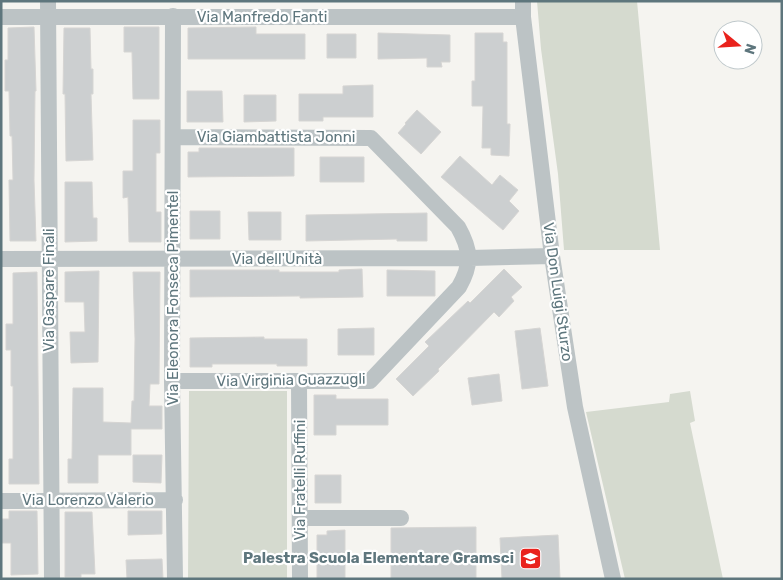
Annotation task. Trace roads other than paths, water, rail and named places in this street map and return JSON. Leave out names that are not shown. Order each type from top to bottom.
[{"type":"street","name":"Via Manfredo Fanti","points":[[1,17],[48,9],[173,16],[523,9]]},
{"type":"street","name":"Via Gaspare Finali","points":[[48,9],[52,579]]},
{"type":"street","name":"Via Don Luigi Sturzo","points":[[523,9],[552,256],[575,407],[613,579]]},
{"type":"street","name":"Via Eleonora Fonseca Pimentel","points":[[173,16],[172,381],[175,579]]},
{"type":"street","name":"Via Giambattista Jonni","points":[[173,136],[371,138],[458,227],[463,235],[470,258]]},
{"type":"street","name":"Via dell'Unità","points":[[1,259],[173,260],[552,256]]},
{"type":"street","name":"Via Virginia Guazzugli","points":[[172,381],[370,381],[459,287],[467,272],[470,258]]},
{"type":"street","name":"Via Fratelli Ruffini","points":[[299,381],[300,579]]},
{"type":"street","name":"Via Lorenzo Valerio","points":[[1,500],[175,500]]},
{"type":"street","points":[[300,518],[401,518]]},
{"type":"place","name":"Palestra Scuola Elementare Gramsci","points":[[530,558]]}]
